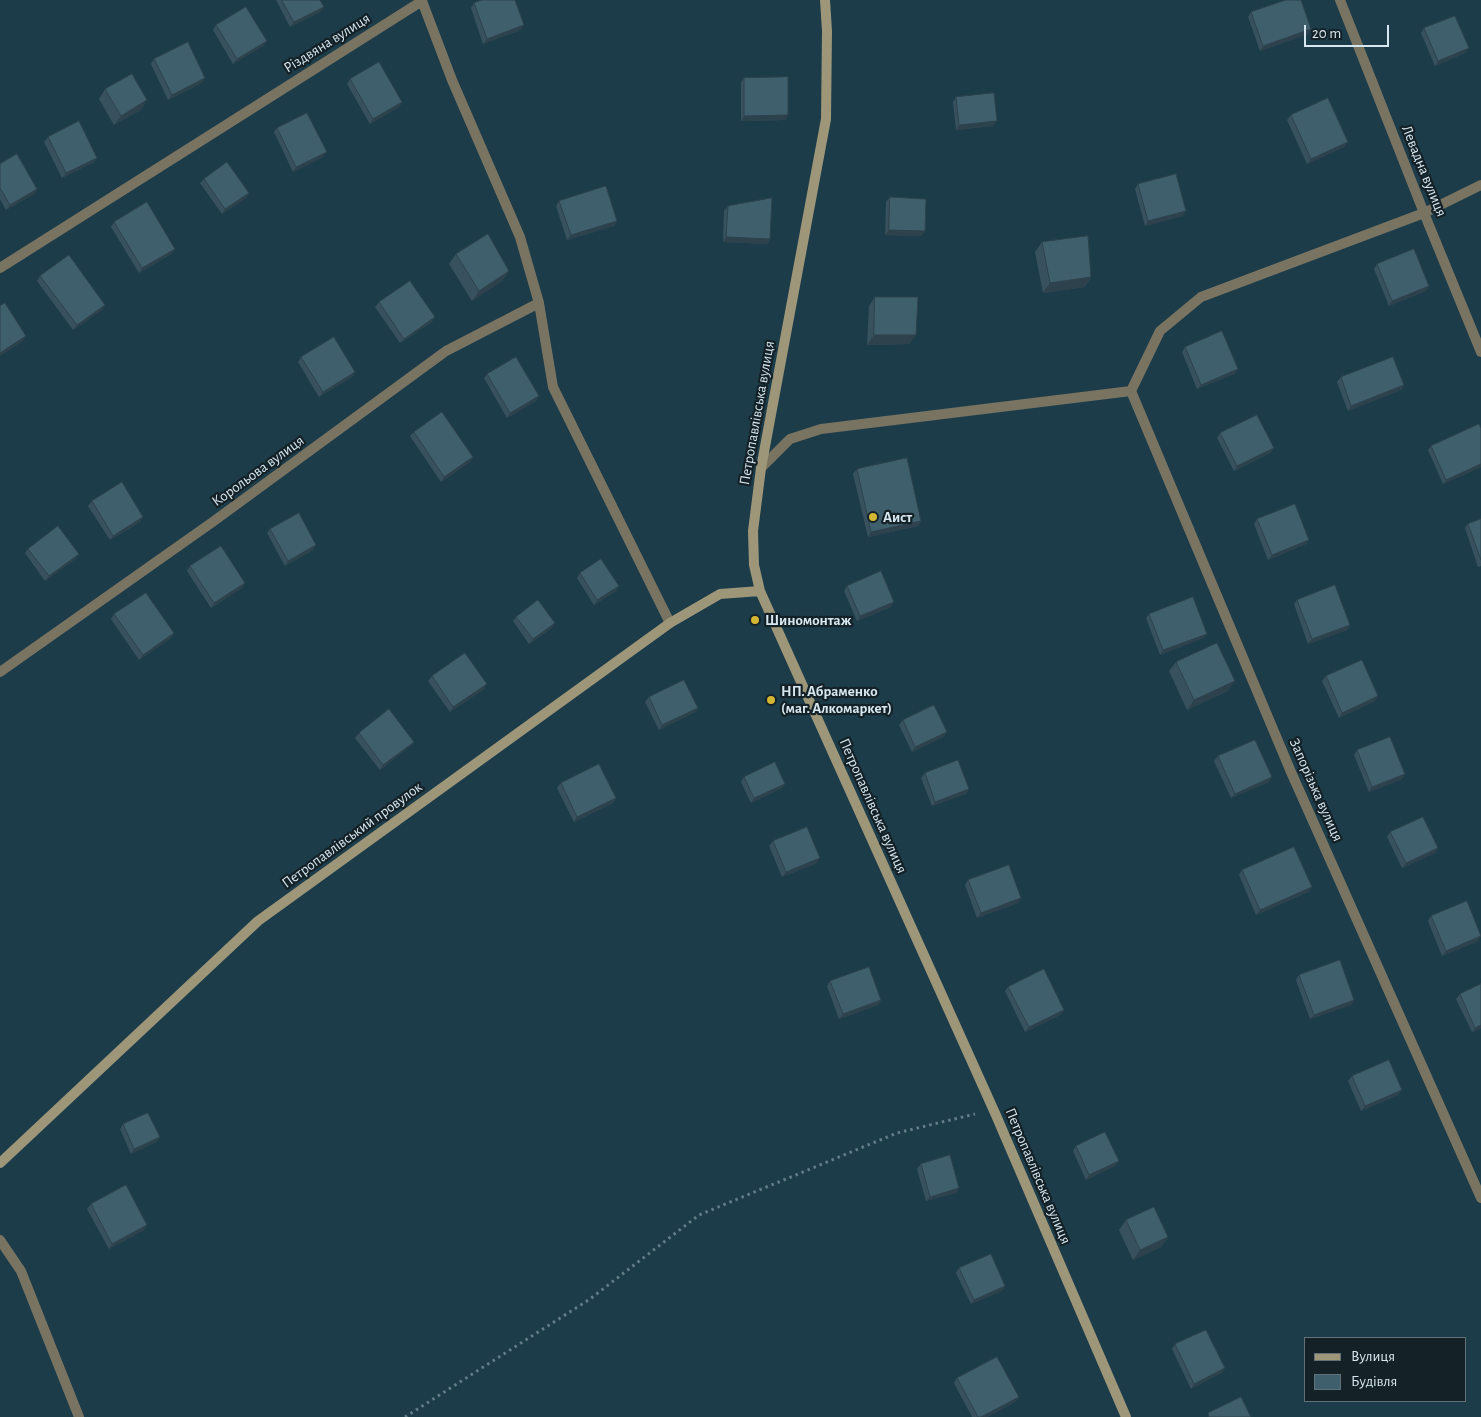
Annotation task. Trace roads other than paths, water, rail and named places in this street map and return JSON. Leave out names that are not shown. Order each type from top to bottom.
[{"type":"street","name":"Петропавлівська вулиця","points":[[825,0],[827,31],[826,119],[761,468],[753,530],[754,565],[760,592],[995,1114],[1126,1417]]},
{"type":"street","name":"Левадна вулиця","points":[[1340,0],[1481,352]]},
{"type":"street","name":"Різдвяна вулиця","points":[[0,268],[422,1],[452,80],[520,237],[539,303]]},
{"type":"street","points":[[761,468],[790,439],[821,429],[1131,391],[1160,330],[1200,297],[1424,212],[1481,185]]},
{"type":"street","points":[[539,303],[553,387],[670,623]]},
{"type":"street","name":"Корольова вулиця","points":[[0,672],[214,522],[446,351],[539,303]]},
{"type":"street","name":"Запорізька вулиця","points":[[1131,391],[1291,772],[1481,1198]]},
{"type":"street","name":"Петропавлівський провулок","points":[[0,1163],[258,921],[670,623],[720,594],[760,592]]},
{"type":"street","points":[[0,1240],[21,1271],[79,1417]]},
{"type":"place","name":"Аист","points":[[873,517]]},
{"type":"place","name":"Шиномонтаж","points":[[755,620]]},
{"type":"place","name":"НП. Абраменко (маг. Алкомаркет)","points":[[771,700]]}]
